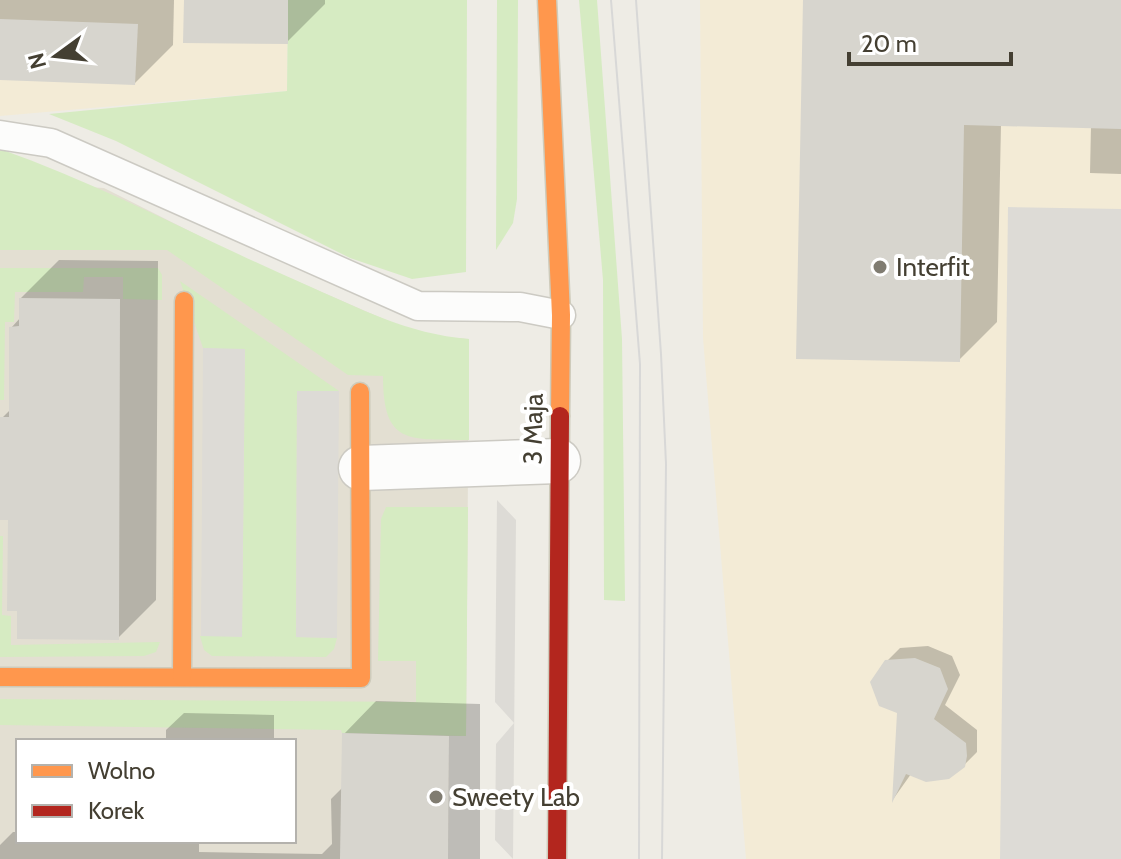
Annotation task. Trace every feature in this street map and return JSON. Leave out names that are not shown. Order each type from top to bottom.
[{"type":"street","name":"3 Maja","points":[[547,0],[561,315],[557,859]]},
{"type":"street","points":[[182,677],[184,301]]},
{"type":"street","points":[[0,677],[361,678],[360,392]]},
{"type":"street","points":[[361,468],[558,461]]},
{"type":"lane","points":[[0,135],[51,143],[418,306],[520,307],[561,315]]},
{"type":"shaded area","points":[[0,0],[288,0],[287,91],[0,116]]},
{"type":"shaded area","points":[[700,0],[1121,0],[1121,859],[746,859],[703,338]]},
{"type":"shaded area","points":[[0,182],[104,188],[237,255],[395,324],[429,336],[469,339],[466,736],[449,736],[448,859],[0,859]]},
{"type":"shaded area","points":[[1008,207],[1121,209],[1121,859],[1000,859]]},
{"type":"shaded area","points":[[203,348],[245,349],[242,637],[201,636]]},
{"type":"shaded area","points":[[297,391],[339,391],[337,638],[296,637]]},
{"type":"shaded area","points":[[497,500],[516,520],[513,859],[495,840],[496,744],[514,723],[495,702]]},
{"type":"green space","points":[[288,0],[467,0],[466,272],[412,279],[350,258],[116,141],[49,114],[287,91]]},
{"type":"green space","points":[[497,0],[518,0],[517,199],[513,223],[496,250]]},
{"type":"green space","points":[[579,0],[597,0],[622,339],[625,601],[604,600],[603,280]]},
{"type":"green space","points":[[0,149],[115,196],[364,310],[425,332],[469,339],[469,440],[415,438],[404,434],[394,427],[388,415],[383,376],[348,375],[167,250],[0,250]]},
{"type":"green space","points":[[0,268],[158,268],[162,275],[162,300],[123,299],[123,277],[84,277],[83,292],[15,292],[14,322],[5,322],[4,400],[0,400]]},
{"type":"green space","points":[[180,281],[339,391],[297,391],[296,637],[337,638],[334,649],[326,657],[212,656],[204,650],[200,636],[242,636],[245,350],[203,348]]},
{"type":"green space","points":[[386,507],[468,507],[466,736],[342,733],[341,730],[0,725],[0,699],[416,702],[416,661],[378,661],[381,519]]},
{"type":"green space","points":[[0,536],[3,536],[2,615],[11,616],[11,645],[160,642],[156,652],[144,656],[0,657]]},
{"type":"building","points":[[184,0],[288,0],[288,44],[183,43]]},
{"type":"building","name":"Interfit","points":[[803,0],[1121,0],[1121,129],[964,125],[960,362],[796,359]]},
{"type":"building","points":[[0,19],[138,24],[135,85],[0,80]]},
{"type":"building","points":[[19,298],[120,299],[119,640],[17,639],[17,611],[7,611],[8,520],[0,520],[0,417],[9,417],[9,327],[19,326]]},
{"type":"building","points":[[915,658],[940,668],[948,689],[934,719],[966,743],[967,756],[965,767],[949,779],[926,782],[906,774],[892,803],[897,713],[879,706],[870,682],[885,660]]},
{"type":"building","points":[[342,733],[449,736],[448,859],[340,859]]},
{"type":"tram line","points":[[611,0],[640,364],[639,859]]},
{"type":"tram line","points":[[636,0],[666,464],[662,859]]},
{"type":"traffic: slow","points":[[547,0],[561,315],[560,416]]},
{"type":"traffic: slow","points":[[182,677],[184,301]]},
{"type":"traffic: slow","points":[[0,677],[361,678],[360,392]]},
{"type":"traffic: jam","points":[[557,859],[560,416]]},
{"type":"place","name":"Interfit","points":[[880,267]]},
{"type":"place","name":"Sweety Lab","points":[[436,797]]}]
